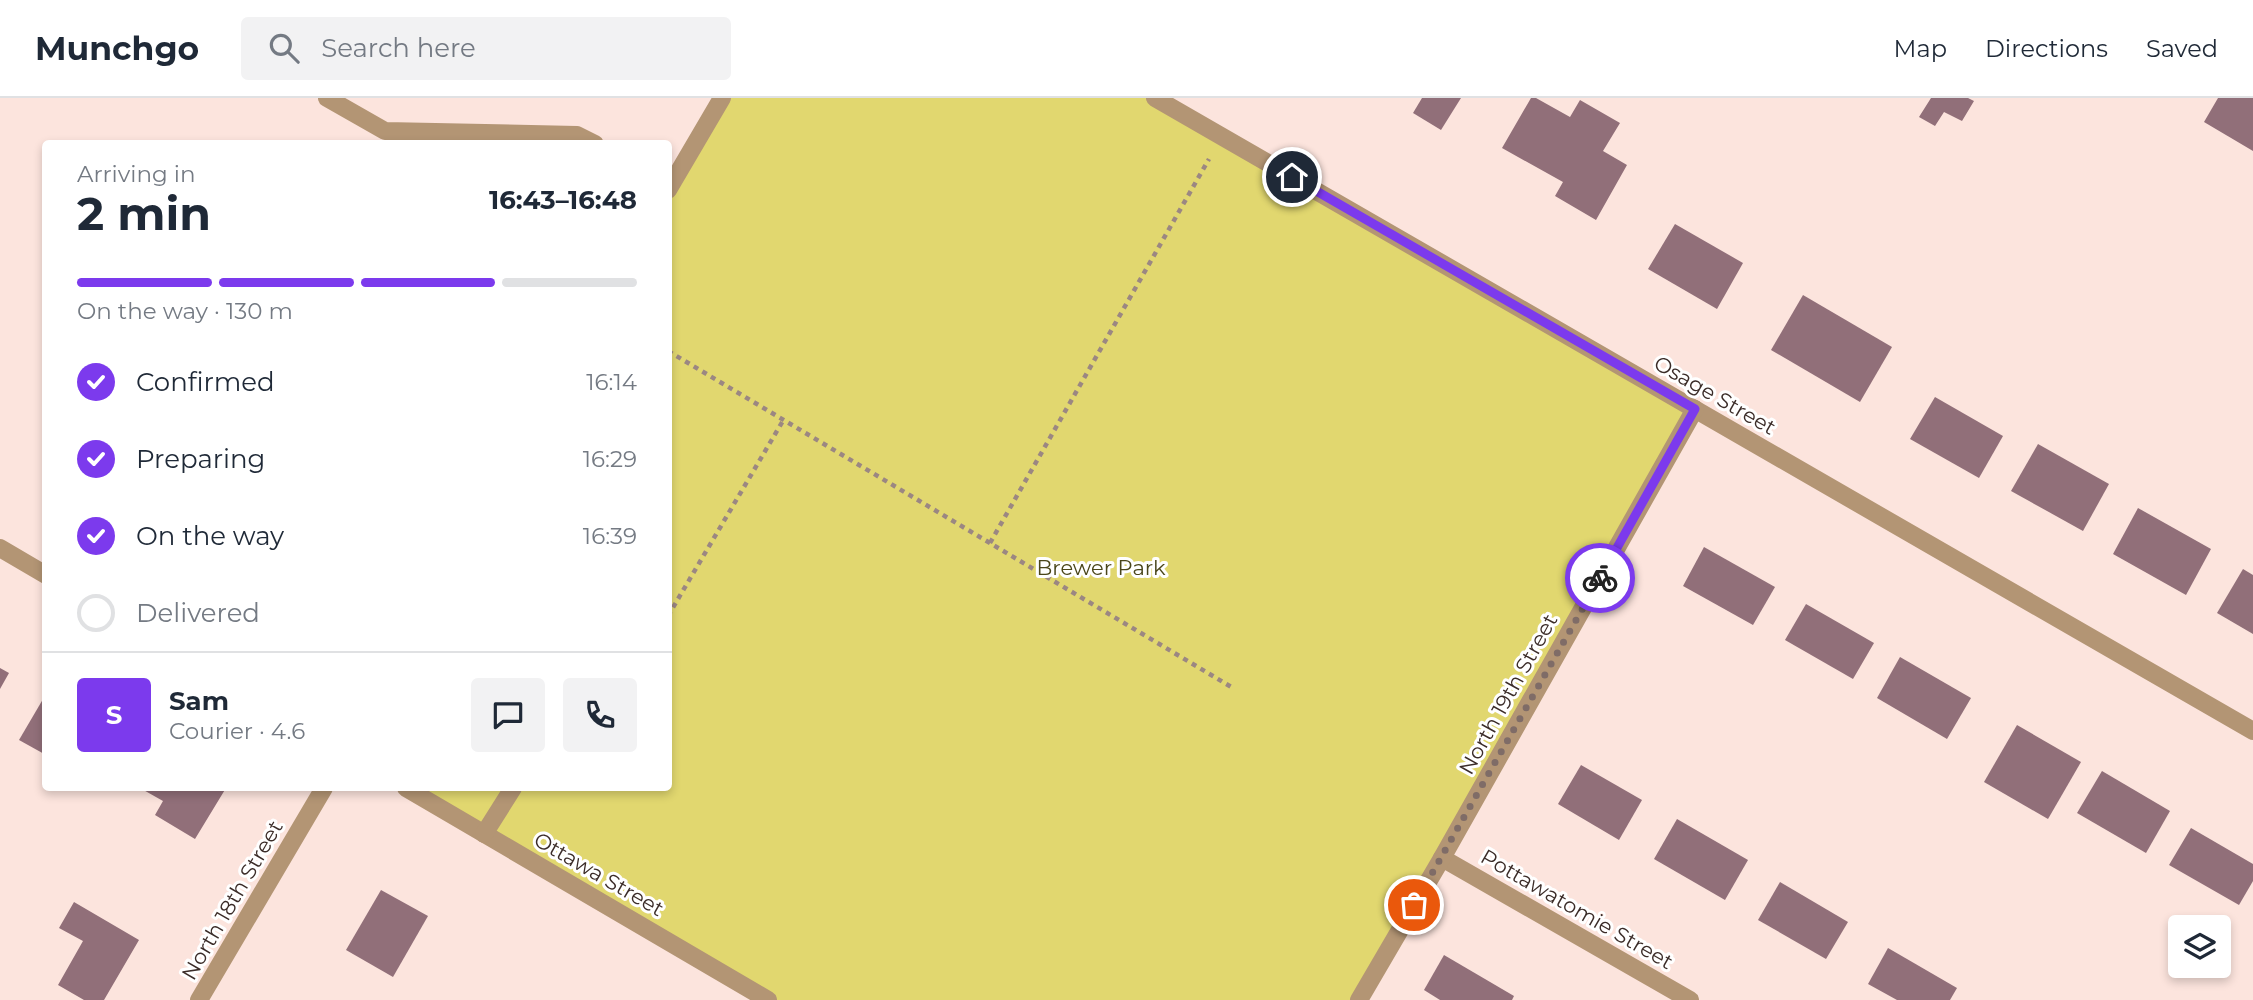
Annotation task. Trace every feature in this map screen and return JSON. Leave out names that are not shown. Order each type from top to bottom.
[{"type":"street","points":[[327,98],[385,131],[577,135],[587,140]]},
{"type":"street","points":[[672,183],[722,98]]},
{"type":"street","name":"Osage Street","points":[[1155,98],[2253,731]]},
{"type":"street","name":"North 19th Street","points":[[1359,1000],[1695,409]]},
{"type":"street","points":[[0,548],[42,573]]},
{"type":"street","name":"North 18th Street","points":[[199,1000],[322,791]]},
{"type":"street","name":"Ottawa Street","points":[[411,791],[768,1000]]},
{"type":"street","points":[[484,834],[511,791]]},
{"type":"street","name":"Pottawatomie Street","points":[[1442,858],[1690,1000]]},
{"type":"path","points":[[990,543],[1221,136]]},
{"type":"path","points":[[672,353],[1233,688]]},
{"type":"path","points":[[672,609],[783,419]]},
{"type":"green space","name":"Brewer Park","points":[[722,98],[1155,98],[1695,409],[1359,1000],[768,1000],[411,791],[672,791],[672,185]]},
{"type":"building","points":[[1422,98],[1461,98],[1441,130],[1413,113]]},
{"type":"building","points":[[1531,98],[1536,98],[1570,117],[1580,100],[1620,123],[1603,151],[1627,165],[1596,220],[1555,196],[1563,182],[1502,148]]},
{"type":"building","points":[[1931,98],[1968,98],[1974,101],[1962,121],[1944,112],[1935,126],[1919,117]]},
{"type":"building","points":[[2218,98],[2253,98],[2253,151],[2204,122]]},
{"type":"building","points":[[1675,224],[1743,263],[1717,309],[1648,269]]},
{"type":"building","points":[[1803,295],[1892,347],[1860,402],[1771,350]]},
{"type":"building","points":[[1935,397],[2003,436],[1979,478],[1910,439]]},
{"type":"building","points":[[2038,444],[2109,484],[2083,531],[2011,491]]},
{"type":"building","points":[[2138,508],[2211,549],[2186,595],[2113,554]]},
{"type":"building","points":[[1704,547],[1775,587],[1753,625],[1683,586]]},
{"type":"building","points":[[2243,569],[2253,575],[2253,634],[2217,613]]},
{"type":"building","points":[[1806,604],[1874,643],[1853,679],[1785,640]]},
{"type":"building","points":[[1900,657],[1971,698],[1947,739],[1877,698]]},
{"type":"building","points":[[0,668],[9,673],[0,689]]},
{"type":"building","points":[[42,701],[42,753],[19,740]]},
{"type":"building","points":[[2017,725],[2081,762],[2048,819],[1984,782]]},
{"type":"building","points":[[1581,765],[1642,800],[1619,840],[1558,804]]},
{"type":"building","points":[[2102,771],[2170,811],[2146,853],[2077,813]]},
{"type":"building","points":[[145,791],[224,791],[195,839],[155,815],[163,801]]},
{"type":"building","points":[[1677,819],[1748,860],[1725,900],[1654,859]]},
{"type":"building","points":[[2191,828],[2253,864],[2253,881],[2239,905],[2169,865]]},
{"type":"building","points":[[1780,882],[1848,922],[1826,959],[1758,920]]},
{"type":"building","points":[[381,890],[428,916],[393,977],[346,950]]},
{"type":"building","points":[[74,902],[139,940],[104,1000],[84,1000],[58,985],[83,941],[59,928]]},
{"type":"building","points":[[1888,948],[1957,988],[1950,1000],[1897,1000],[1868,984]]},
{"type":"building","points":[[1444,955],[1514,996],[1512,1000],[1440,1000],[1424,990]]},
{"type":"way so far","points":[[1414,905],[1600,578]]},
{"type":"route","points":[[1292,177],[1695,409],[1600,578]]}]
